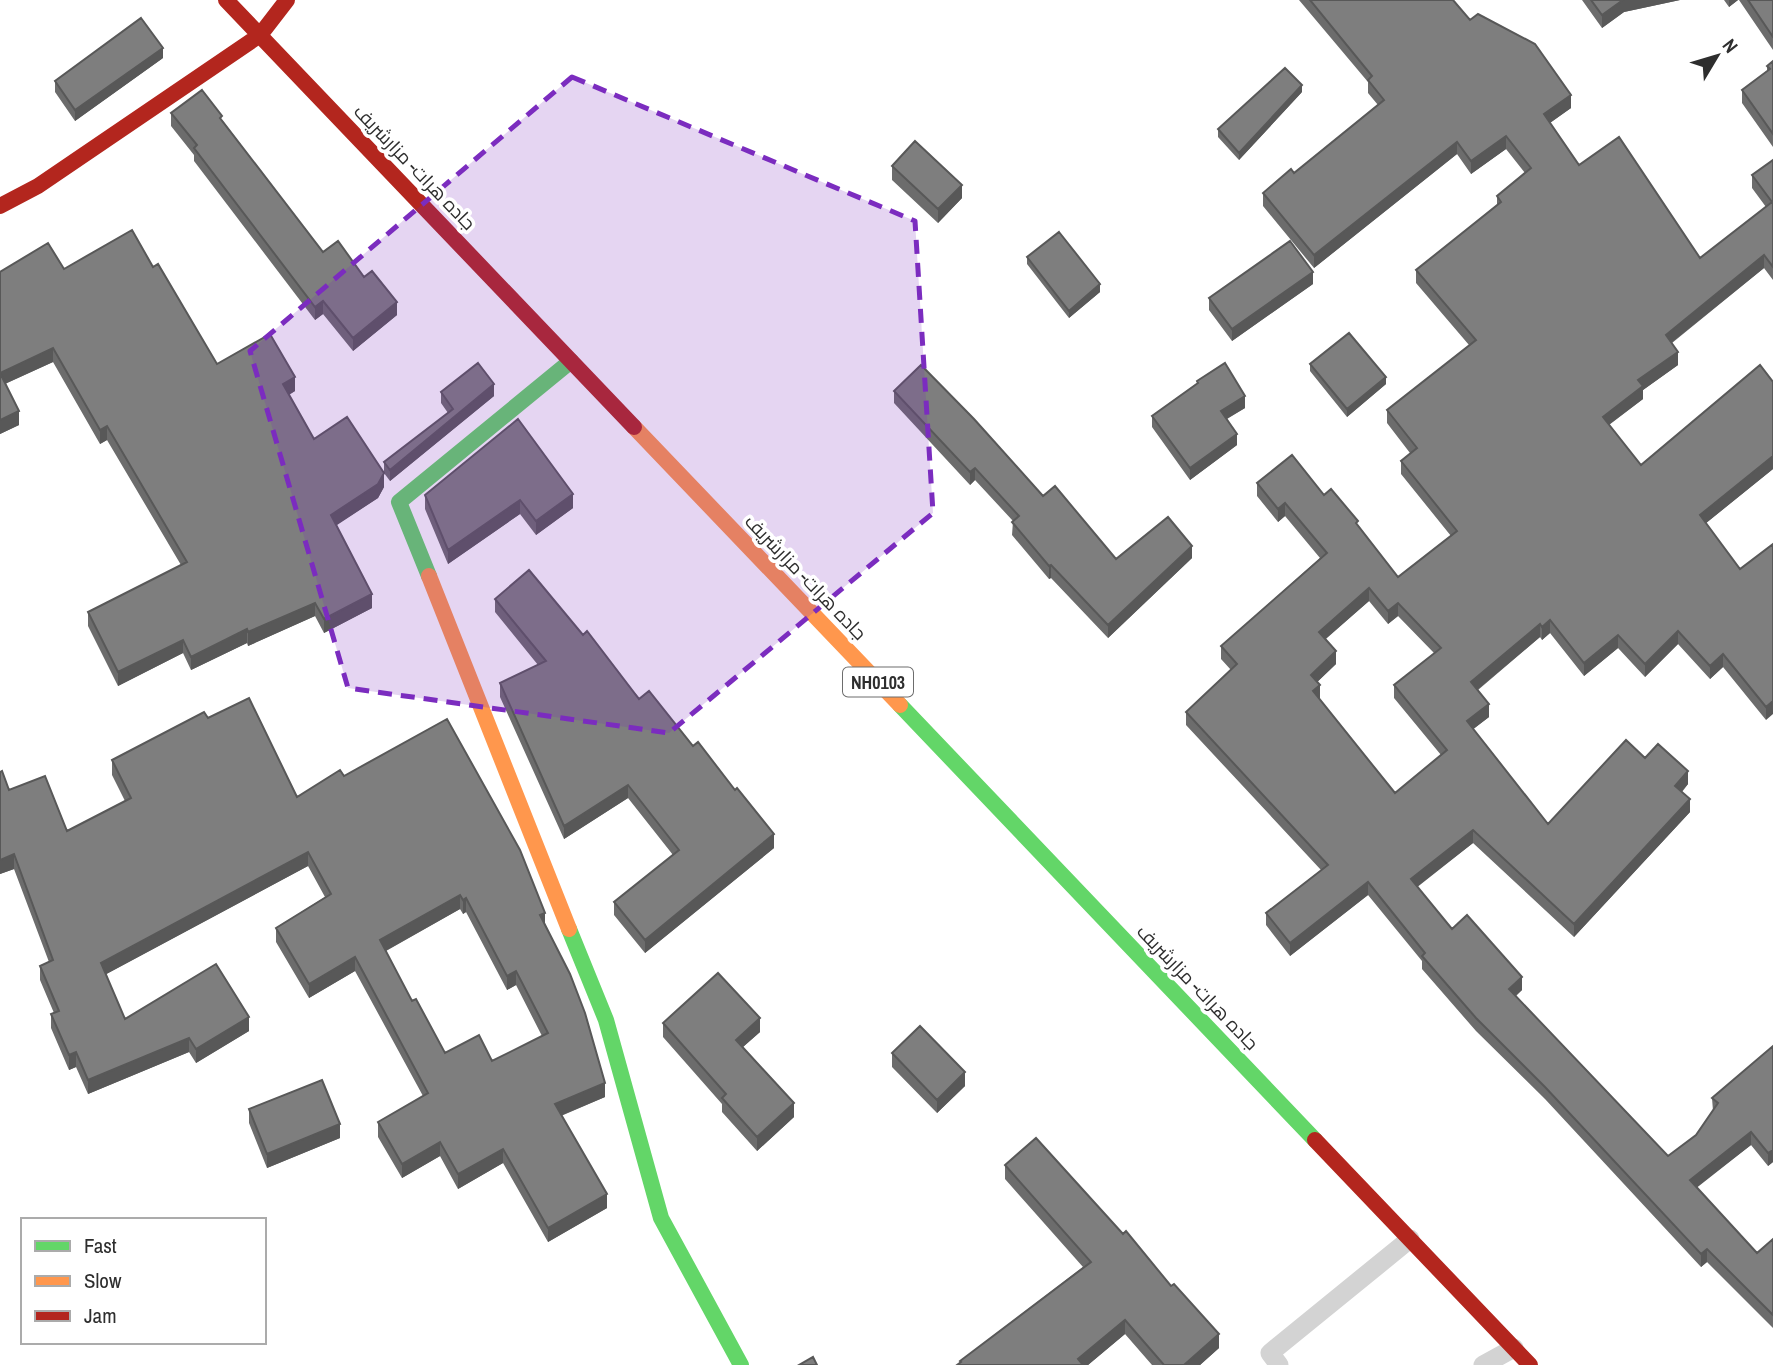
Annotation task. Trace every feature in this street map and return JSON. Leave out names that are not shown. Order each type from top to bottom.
[{"type":"main road","name":"جاده هرات- مزارشریف","points":[[226,0],[1530,1365]]},
{"type":"main road","points":[[0,206],[38,186],[260,35],[287,0]]},
{"type":"main road","points":[[571,361],[399,502],[606,1020],[661,1218],[741,1365]]},
{"type":"lane","points":[[1279,1365],[1270,1353],[1410,1239]]},
{"type":"lane","points":[[1483,1365],[1514,1348]]},
{"type":"highlighted area","points":[[572,77],[915,221],[933,513],[669,733],[348,688],[250,351]]},
{"type":"building","points":[[1310,0],[1453,0],[1470,20],[1478,14],[1535,44],[1571,95],[1544,114],[1579,165],[1619,137],[1700,258],[1772,202],[1752,175],[1773,160],[1773,267],[1764,255],[1666,335],[1678,352],[1638,380],[1643,386],[1603,417],[1641,465],[1760,365],[1773,382],[1773,456],[1700,515],[1740,569],[1773,544],[1773,701],[1766,707],[1723,654],[1710,666],[1678,631],[1645,664],[1618,635],[1584,663],[1550,620],[1542,627],[1540,624],[1471,682],[1489,704],[1467,721],[1548,824],[1626,740],[1645,758],[1658,744],[1688,771],[1675,786],[1690,799],[1574,924],[1473,830],[1411,879],[1452,929],[1467,915],[1522,977],[1509,989],[1668,1156],[1696,1135],[1718,1103],[1712,1098],[1773,1046],[1773,1150],[1768,1153],[1751,1132],[1690,1180],[1757,1253],[1773,1239],[1773,1315],[1707,1249],[1701,1254],[1545,1087],[1476,1018],[1422,956],[1425,953],[1368,882],[1290,943],[1266,913],[1328,865],[1186,712],[1237,664],[1221,646],[1327,553],[1285,503],[1278,509],[1257,483],[1292,455],[1324,495],[1331,489],[1398,577],[1457,531],[1401,461],[1417,448],[1387,410],[1476,340],[1416,270],[1501,202],[1497,196],[1531,168],[1506,136],[1471,161],[1457,142],[1314,255],[1263,193],[1291,169],[1294,173],[1384,100],[1368,80],[1372,76]],"holes":[[[1369,588],[1388,611],[1398,603],[1441,648],[1394,685],[1447,750],[1395,793],[1313,691],[1320,685],[1311,675],[1336,651],[1319,632]]]},
{"type":"building","points":[[1591,0],[1623,0],[1602,15]]},
{"type":"building","points":[[1748,0],[1773,0],[1773,37]]},
{"type":"building","points":[[141,18],[163,48],[75,110],[55,81]]},
{"type":"building","points":[[1773,61],[1773,134],[1742,90],[1770,69],[1767,66]]},
{"type":"building","points":[[1285,68],[1302,85],[1239,153],[1218,129]]},
{"type":"building","points":[[202,90],[222,116],[220,118],[323,252],[338,241],[364,277],[372,271],[397,302],[353,338],[323,301],[315,307],[194,148],[197,145],[171,113]]},
{"type":"building","points":[[915,141],[962,185],[938,209],[892,166]]},
{"type":"building","points":[[132,230],[153,267],[158,264],[217,364],[270,334],[295,377],[283,384],[314,439],[347,417],[384,473],[378,484],[331,515],[372,594],[324,619],[315,603],[248,632],[247,629],[191,657],[183,640],[118,672],[88,612],[187,562],[107,426],[100,430],[53,348],[0,373],[0,272],[48,243],[64,269]]},
{"type":"building","points":[[1059,232],[1100,284],[1069,311],[1027,257]]},
{"type":"building","points":[[1290,241],[1313,272],[1232,329],[1209,298]]},
{"type":"building","points":[[1349,333],[1386,377],[1347,409],[1310,364]]},
{"type":"building","points":[[478,363],[494,384],[390,470],[384,462],[453,409],[441,392]]},
{"type":"building","points":[[1225,363],[1245,396],[1221,411],[1237,434],[1190,468],[1152,416]]},
{"type":"building","points":[[921,365],[1043,496],[1055,486],[1116,559],[1168,517],[1192,546],[1108,625],[1051,565],[1049,566],[1012,522],[1019,516],[975,468],[970,472],[894,391]]},
{"type":"building","points":[[0,373],[19,411],[0,420]]},
{"type":"building","points":[[518,419],[573,494],[536,521],[520,500],[448,550],[425,495]]},
{"type":"building","points":[[529,570],[583,635],[587,631],[639,699],[649,691],[693,746],[698,742],[774,834],[645,940],[614,902],[679,850],[628,785],[564,826],[500,683],[546,661],[495,599]]},
{"type":"building","points":[[249,698],[297,797],[340,770],[344,776],[447,719],[520,850],[545,913],[540,915],[570,974],[585,1013],[605,1083],[555,1104],[607,1194],[548,1228],[503,1149],[458,1174],[440,1142],[402,1164],[378,1122],[428,1093],[355,957],[309,984],[276,928],[331,894],[308,852],[101,963],[125,1019],[216,964],[249,1017],[196,1049],[189,1038],[88,1080],[76,1052],[69,1055],[51,1014],[59,1011],[40,966],[53,960],[14,854],[0,860],[0,772],[2,771],[9,790],[45,776],[67,831],[131,798],[112,760],[204,712],[208,718]],"holes":[[[460,895],[463,900],[466,898],[507,976],[516,971],[548,1033],[492,1061],[479,1035],[445,1053],[416,999],[412,1001],[380,940]]]},
{"type":"building","points":[[718,973],[760,1018],[736,1040],[794,1103],[757,1137],[722,1098],[726,1094],[663,1023]]},
{"type":"building","points":[[920,1026],[965,1072],[937,1100],[892,1053]]},
{"type":"building","points":[[322,1080],[340,1124],[267,1154],[249,1109]]},
{"type":"building","points":[[1036,1138],[1123,1234],[1126,1231],[1171,1286],[1174,1284],[1219,1334],[1184,1365],[1164,1365],[1125,1320],[1078,1359],[1083,1365],[957,1365],[1091,1262],[1005,1165]]},
{"type":"building","points":[[813,1357],[817,1365],[799,1365]]},
{"type":"traffic: fast","points":[[429,576],[399,502],[571,361]]},
{"type":"traffic: fast","points":[[900,705],[1315,1140]]},
{"type":"traffic: fast","points":[[569,929],[606,1020],[661,1218],[741,1365]]},
{"type":"traffic: slow","points":[[634,427],[900,705]]},
{"type":"traffic: slow","points":[[429,576],[569,929]]},
{"type":"traffic: jam","points":[[226,0],[634,427]]},
{"type":"traffic: jam","points":[[0,206],[38,186],[260,35],[287,0]]},
{"type":"traffic: jam","points":[[1315,1140],[1530,1365]]}]
